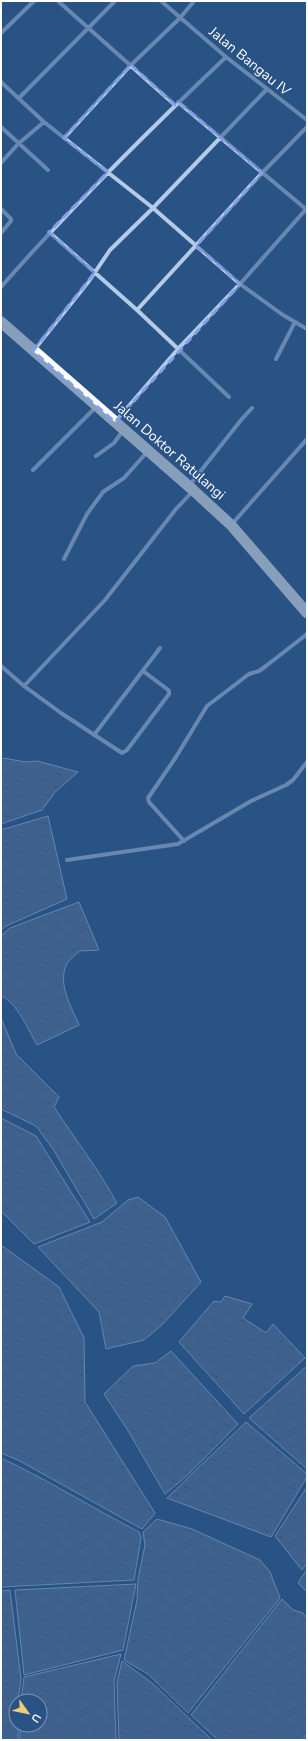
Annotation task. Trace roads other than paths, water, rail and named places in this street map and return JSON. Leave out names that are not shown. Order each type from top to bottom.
[{"type":"highway","name":"Jalan Doktor Ratulangi","points":[[1,322],[148,450],[231,525],[307,613]]},
{"type":"street","points":[[1,33],[34,1]]},
{"type":"street","points":[[58,1],[177,104],[307,209],[240,284],[178,349],[115,422]]},
{"type":"street","points":[[19,98],[115,1]]},
{"type":"street","name":"Jalan Bangau IV","points":[[161,1],[226,57],[307,120]]},
{"type":"street","points":[[64,138],[131,65],[180,18],[194,1]]},
{"type":"street","points":[[1,286],[49,232],[226,57]]},
{"type":"street","points":[[1,82],[44,122],[153,208],[240,284],[307,329]]},
{"type":"street","points":[[33,351],[89,281],[113,247],[153,208],[267,89]]},
{"type":"street","points":[[1,163],[18,144],[44,122]]},
{"type":"street","points":[[1,127],[48,170]]},
{"type":"street","points":[[137,310],[262,173],[307,127]]},
{"type":"street","points":[[1,209],[11,219],[10,223],[1,233]]},
{"type":"street","points":[[49,232],[137,310],[229,397]]},
{"type":"street","points":[[276,359],[295,322]]},
{"type":"street","points":[[33,470],[97,406]]},
{"type":"street","points":[[24,686],[105,600],[176,510],[240,420],[252,408]]},
{"type":"street","points":[[96,456],[114,443],[124,429]]},
{"type":"street","points":[[231,525],[307,439]]},
{"type":"street","points":[[64,559],[87,514],[103,492],[124,478],[148,450]]},
{"type":"street","points":[[184,841],[149,802],[148,798],[176,757],[207,706],[249,674],[259,671],[266,666],[307,634]]},
{"type":"street","points":[[94,735],[160,648]]},
{"type":"street","points":[[1,666],[24,686],[120,752],[124,752],[145,726],[167,698],[169,691],[143,671]]},
{"type":"street","points":[[67,860],[178,844],[251,801],[294,780],[307,762]]},
{"type":"water","points":[[3,758],[26,762],[37,761],[78,772],[55,792],[42,810],[1,824],[1,760]]},
{"type":"water","points":[[48,816],[67,899],[6,926],[1,930],[1,830]]},
{"type":"water","points":[[79,902],[99,950],[80,951],[68,962],[65,970],[64,986],[66,994],[79,1025],[37,1045],[17,1010],[7,999],[1,996],[1,936],[10,928]]},
{"type":"water","points":[[1,1018],[16,1054],[59,1097],[54,1107],[95,1167],[117,1203],[94,1219],[53,1149],[36,1126],[1,1109]]},
{"type":"water","points":[[1,1118],[36,1136],[90,1222],[34,1244],[1,1211]]},
{"type":"water","points":[[138,1197],[165,1217],[201,1282],[162,1325],[144,1340],[106,1349],[99,1312],[38,1247],[102,1222],[128,1200]]},
{"type":"water","points":[[1,1245],[59,1287],[84,1338],[85,1402],[155,1513],[142,1529],[18,1460],[1,1453]]},
{"type":"water","points":[[225,1296],[252,1304],[243,1318],[266,1333],[273,1324],[305,1358],[244,1414],[179,1342],[214,1301],[221,1302]]},
{"type":"water","points":[[171,1351],[238,1424],[190,1473],[165,1494],[127,1429],[104,1394],[133,1366],[155,1363]]},
{"type":"water","points":[[307,1366],[307,1469],[249,1418]]},
{"type":"water","points":[[246,1422],[307,1474],[307,1477],[271,1537],[167,1498]]},
{"type":"water","points":[[1,1458],[36,1475],[139,1532],[141,1538],[134,1580],[1,1587]]},
{"type":"water","points":[[307,1487],[307,1563],[302,1570],[275,1536]]},
{"type":"water","points":[[157,1519],[192,1529],[260,1560],[270,1572],[280,1598],[188,1713],[148,1674],[124,1660],[137,1600],[138,1579],[145,1545],[143,1532]]},
{"type":"water","points":[[307,1569],[307,1592],[298,1583]]},
{"type":"water","points":[[136,1584],[123,1650],[24,1675],[15,1590]]},
{"type":"water","points":[[10,1590],[21,1679],[19,1693],[8,1693],[8,1733],[18,1733],[18,1740],[1,1740],[1,1591]]},
{"type":"water","points":[[282,1599],[293,1610],[303,1613],[307,1618],[307,1733],[303,1740],[218,1740],[191,1715]]},
{"type":"water","points":[[121,1654],[114,1681],[116,1740],[20,1740],[20,1733],[48,1733],[48,1693],[22,1693],[24,1677]]},
{"type":"water","points":[[122,1661],[152,1683],[212,1740],[119,1740],[117,1683]]}]
